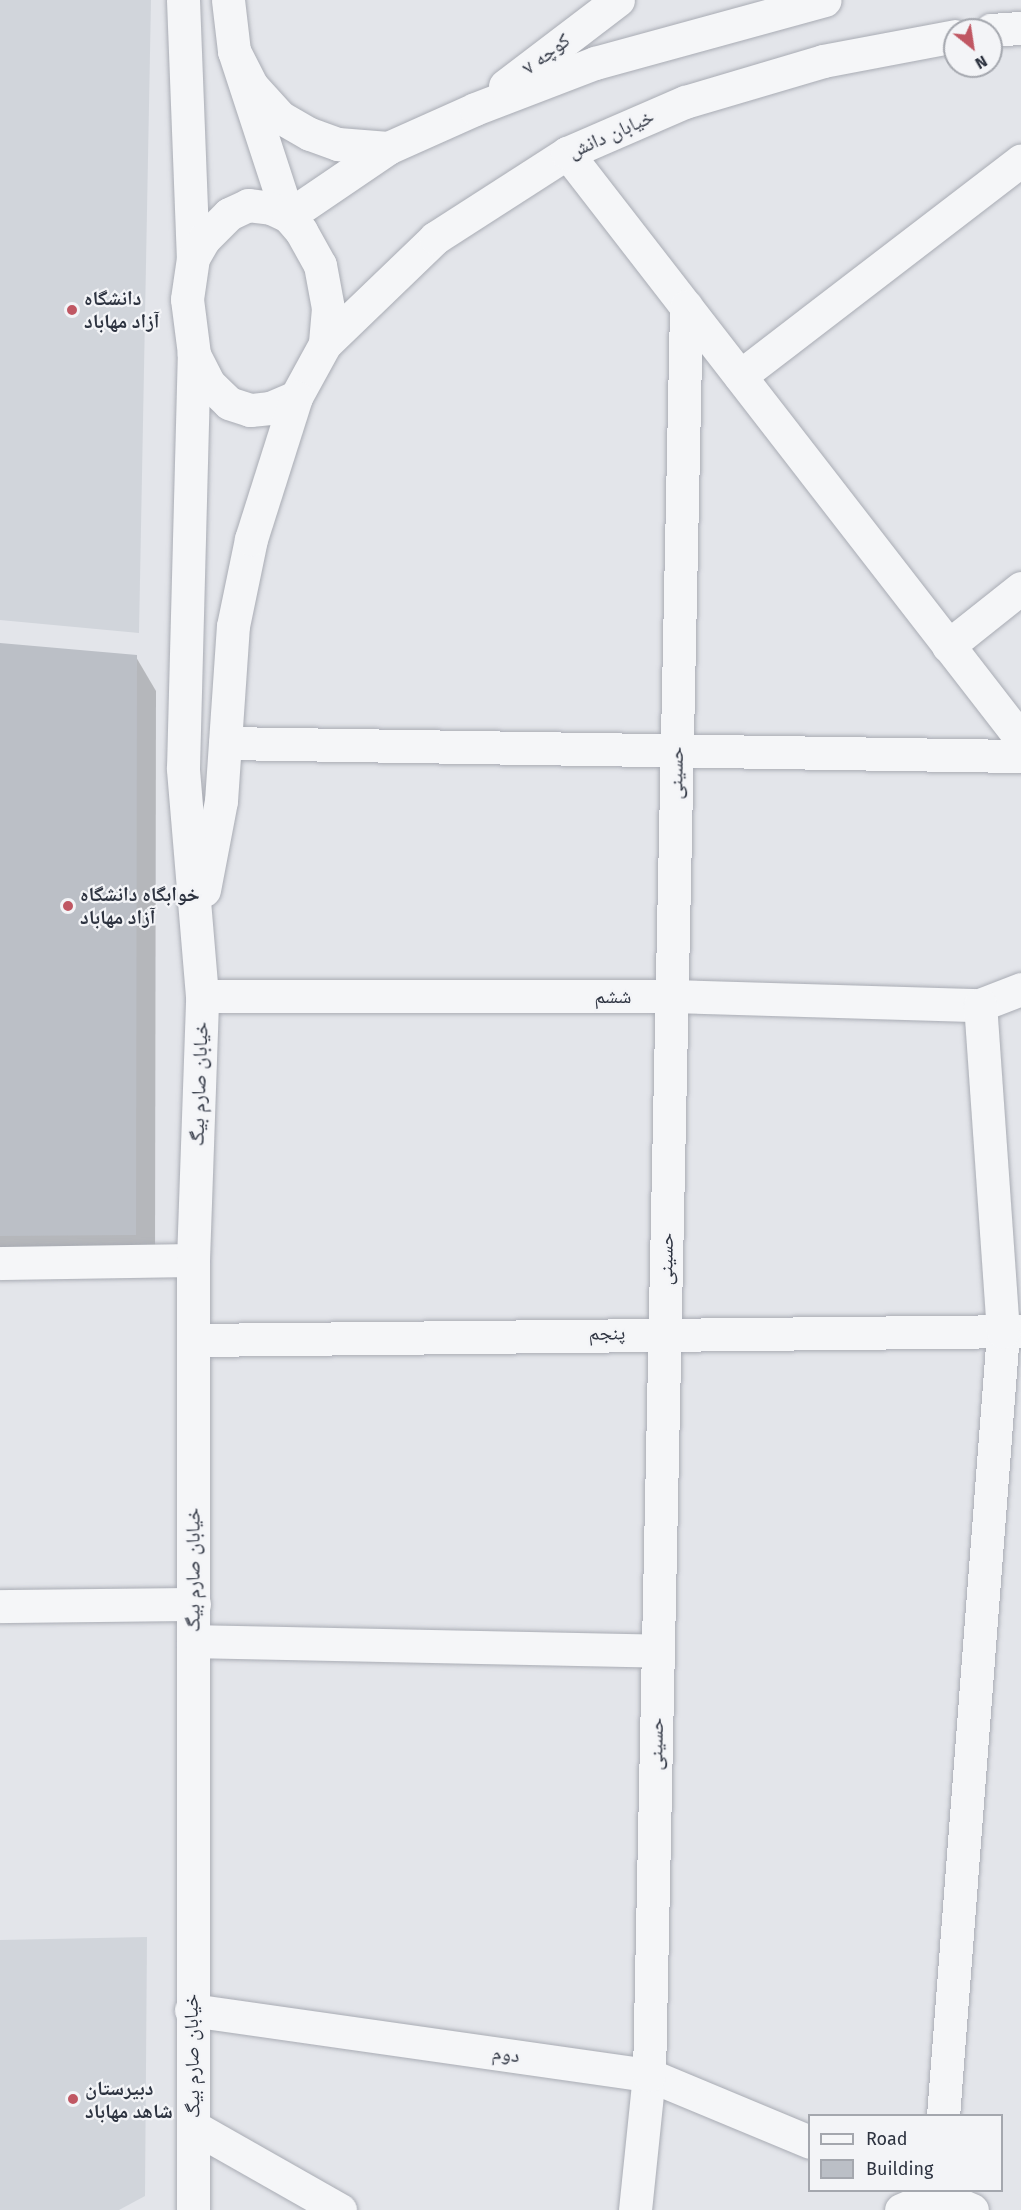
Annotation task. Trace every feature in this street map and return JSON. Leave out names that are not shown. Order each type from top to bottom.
[{"type":"street","points":[[183,0],[194,258],[187,299],[194,354],[209,384],[229,403],[250,410],[270,408],[296,397]]},
{"type":"street","points":[[196,930],[221,801],[233,626],[250,539],[296,397],[325,344],[326,285],[312,247],[288,216],[234,51],[228,0]]},
{"type":"street","name":"کوچه ۷","points":[[475,108],[618,0]]},
{"type":"street","points":[[288,216],[388,148],[475,108],[595,63],[813,1]]},
{"type":"street","points":[[1003,29],[1021,27]]},
{"type":"street","name":"خیابان دانش","points":[[325,344],[435,238],[567,153],[685,102],[823,61],[943,38]]},
{"type":"street","points":[[234,51],[252,86],[280,117],[310,134],[338,144],[388,148]]},
{"type":"street","points":[[567,153],[1021,739]]},
{"type":"street","points":[[740,376],[1021,160]]},
{"type":"street","points":[[194,258],[209,232],[229,214],[248,205],[271,208],[288,216]]},
{"type":"street","name":"حسینی","points":[[635,2210],[649,2074],[686,306]]},
{"type":"street","name":"خیابان صارم بیگ","points":[[193,2210],[194,2127],[191,2010],[194,1604],[193,1260],[202,996],[183,768],[194,354]]},
{"type":"street","points":[[948,646],[1021,588]]},
{"type":"street","points":[[225,743],[1021,756]]},
{"type":"street","name":"ششم","points":[[202,996],[672,996],[980,1005],[1021,989]]},
{"type":"street","points":[[943,2114],[1012,1331],[980,1005]]},
{"type":"street","points":[[0,1263],[193,1260]]},
{"type":"street","name":"پنجم","points":[[193,1340],[664,1332],[1012,1331]]},
{"type":"street","points":[[0,1605],[194,1604]]},
{"type":"street","points":[[193,1641],[658,1651]]},
{"type":"street","name":"دوم","points":[[191,2010],[649,2074],[808,2141]]},
{"type":"street","points":[[194,2127],[340,2210]]},
{"type":"street","points":[[901,2210],[933,2197],[972,2210]]},
{"type":"shaded area","name":"دانشگاه آزاد مهاباد","points":[[0,0],[151,0],[139,633],[0,620]]},
{"type":"shaded area","name":"دبیرستان شاهد مهاباد","points":[[147,1937],[145,2196],[119,2210],[0,2210],[0,1940]]},
{"type":"building","name":"خوابگاه دانشگاه آزاد مهاباد","points":[[0,643],[137,655],[136,1235],[0,1236]]},
{"type":"place","name":"دانشگاه آزاد مهاباد","points":[[72,310]]},
{"type":"place","name":"خوابگاه دانشگاه آزاد مهاباد","points":[[68,906]]},
{"type":"place","name":"دبیرستان شاهد مهاباد","points":[[73,2099]]}]
